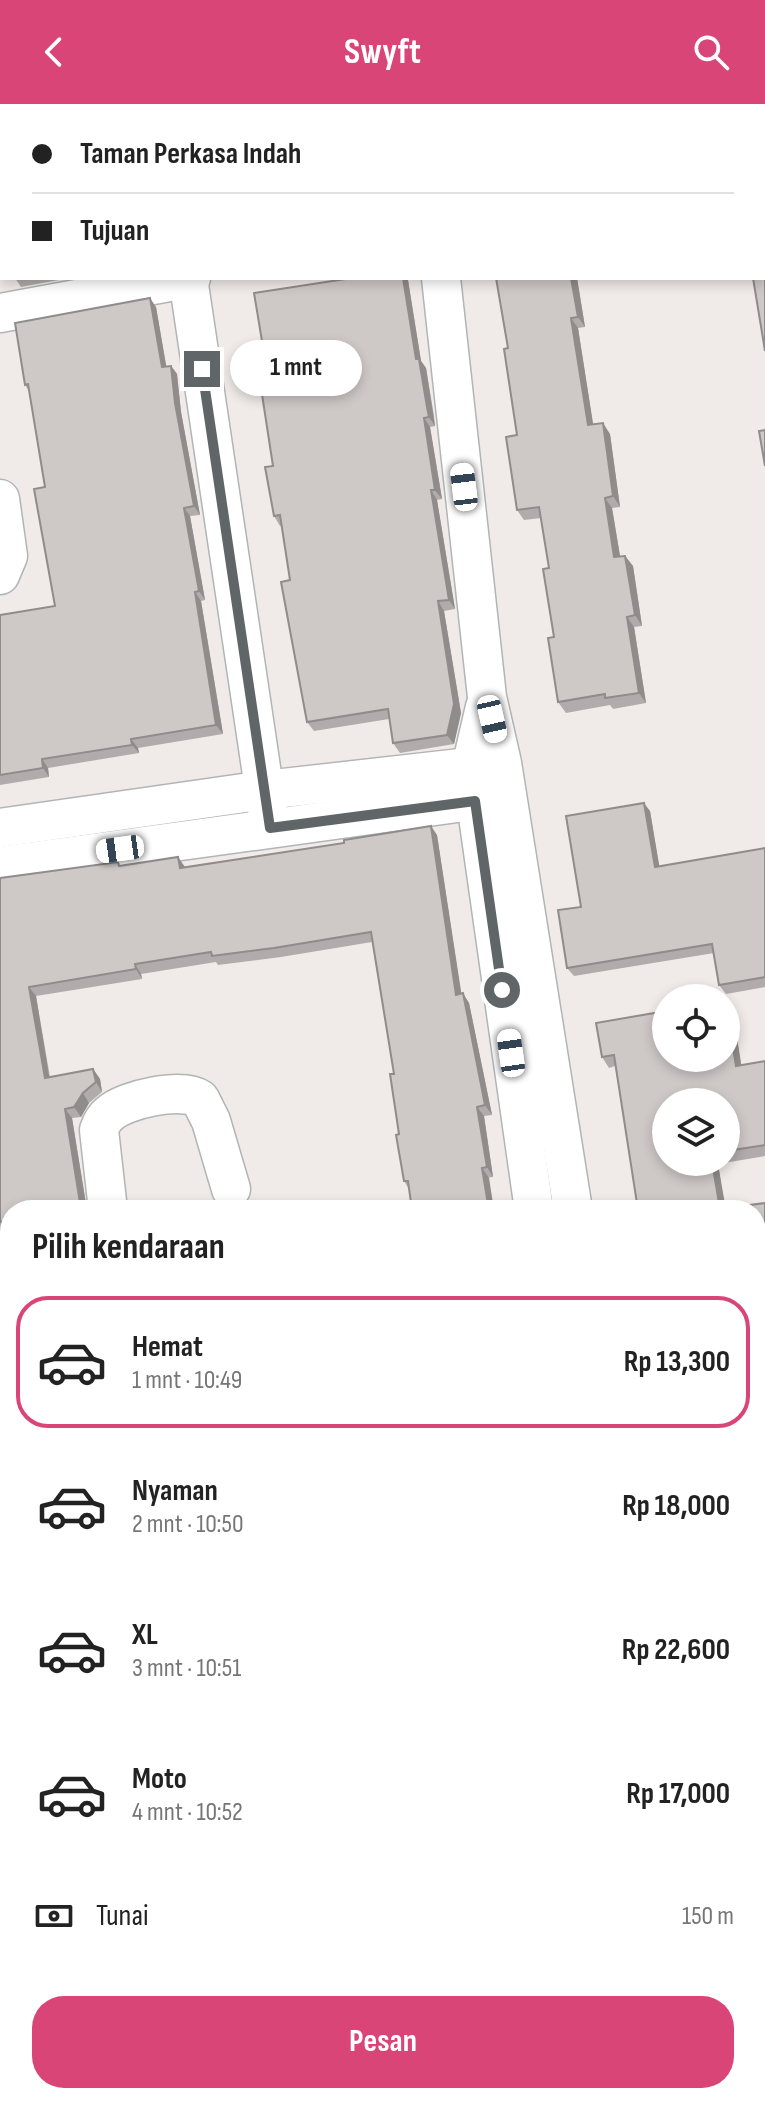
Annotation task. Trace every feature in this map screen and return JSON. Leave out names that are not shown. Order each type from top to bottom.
[{"type":"street","points":[[0,313],[178,280]]},
{"type":"street","points":[[189,280],[270,828]]},
{"type":"street","points":[[441,280],[487,697],[489,782],[533,1200]]},
{"type":"street","points":[[0,499],[8,556],[0,575]]},
{"type":"street","points":[[0,828],[265,790],[489,782]]},
{"type":"street","points":[[0,866],[270,828],[489,782]]},
{"type":"street","points":[[489,782],[571,1200]]},
{"type":"street","points":[[107,1200],[99,1130],[111,1111],[144,1098],[188,1094],[200,1099],[211,1121],[231,1189]]},
{"type":"building","points":[[339,280],[403,280],[429,417],[424,418],[435,490],[431,490],[449,600],[438,601],[454,704],[447,735],[393,743],[388,709],[307,722],[281,582],[290,580],[280,515],[274,516],[265,467],[273,466],[255,349],[263,347],[254,293]]},
{"type":"building","points":[[496,280],[571,280],[578,317],[571,318],[588,425],[603,423],[613,496],[605,498],[614,557],[625,556],[635,615],[627,617],[639,693],[605,698],[605,694],[558,702],[548,638],[554,637],[543,569],[549,568],[539,507],[517,510],[506,437],[517,435],[504,349],[508,348]]},
{"type":"building","points":[[753,280],[765,280],[765,351]]},
{"type":"building","points":[[150,298],[162,367],[171,366],[194,506],[184,508],[199,591],[195,592],[216,725],[131,739],[132,745],[42,759],[43,768],[0,775],[0,615],[55,606],[34,489],[45,487],[15,323]]},
{"type":"building","points":[[765,430],[765,466],[759,431]]},
{"type":"building","points":[[644,803],[655,867],[765,848],[765,977],[719,984],[712,944],[567,968],[558,910],[581,907],[566,816]]},
{"type":"building","points":[[431,826],[456,995],[463,993],[485,1105],[477,1107],[487,1167],[482,1168],[487,1200],[411,1200],[396,1135],[399,1134],[390,1074],[394,1074],[371,932],[274,948],[212,956],[211,952],[135,964],[136,969],[29,987],[45,1078],[93,1069],[96,1082],[83,1093],[74,1107],[65,1109],[80,1200],[0,1200],[0,878],[178,857],[180,868],[344,843],[344,840]]},
{"type":"building","points":[[652,1013],[652,1072],[740,1072],[740,1065],[765,1061],[765,1145],[740,1149],[740,1088],[652,1088],[652,1176],[714,1176],[718,1200],[636,1200],[614,1055],[602,1057],[596,1023]]},
{"type":"route","points":[[202,369],[270,828],[475,801],[502,990]]}]
